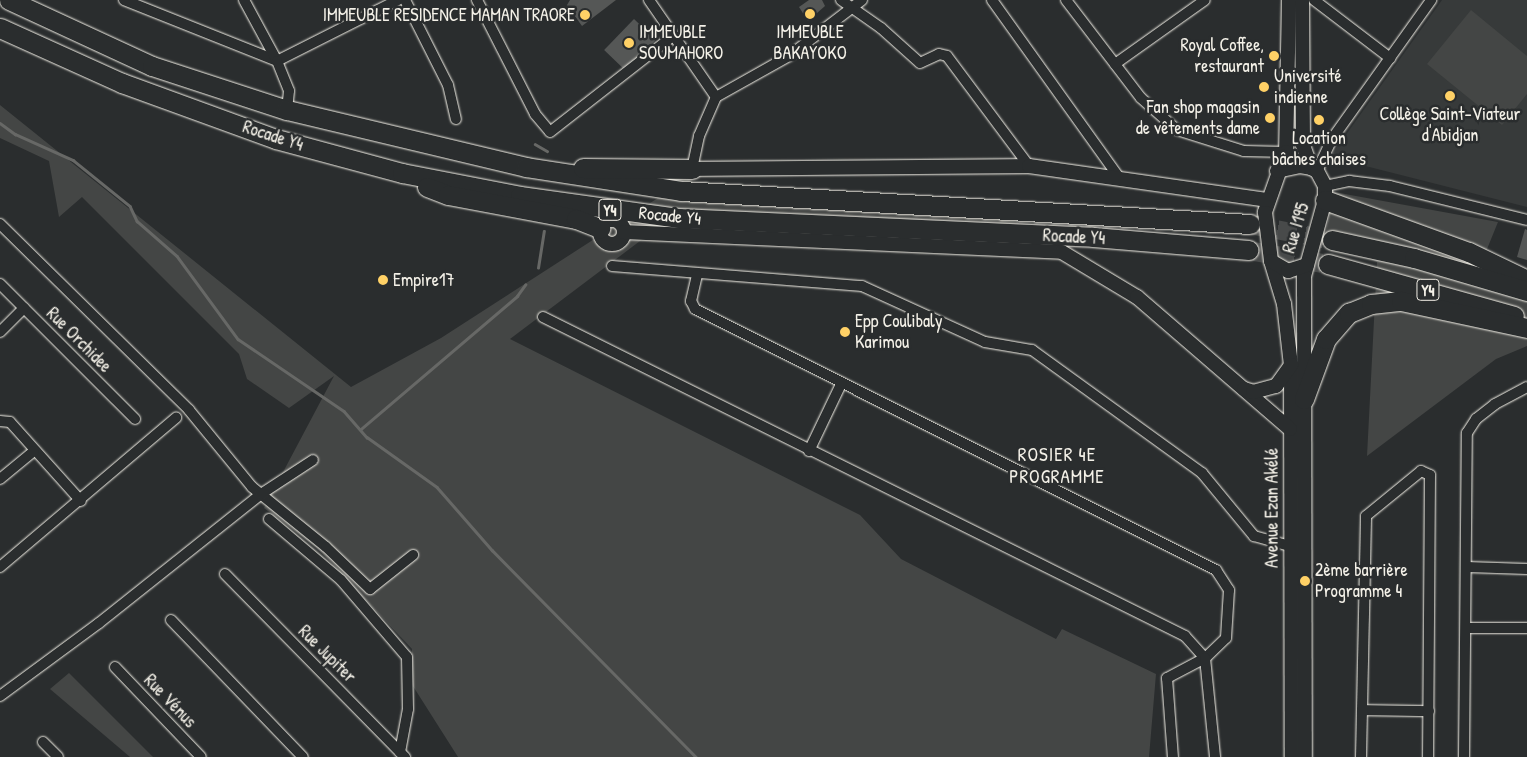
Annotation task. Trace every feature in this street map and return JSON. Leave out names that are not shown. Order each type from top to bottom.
[{"type":"highway","name":"Rocade Y4","points":[[10,0],[152,66],[287,110],[526,167],[681,191],[1250,224]]},
{"type":"highway","name":"Rocade Y4","points":[[0,28],[122,84],[276,138],[402,173],[520,196],[679,218],[1093,237],[1248,250]]},
{"type":"highway","points":[[526,167],[692,169]]},
{"type":"highway","points":[[402,173],[448,195],[576,219],[600,228]]},
{"type":"highway","points":[[1325,193],[1469,252],[1527,280]]},
{"type":"highway","name":"Y4","points":[[1332,240],[1414,258],[1527,291]]},
{"type":"highway","name":"Y4","points":[[1328,264],[1491,307],[1527,321]]},
{"type":"highway","points":[[1304,399],[1326,339],[1350,314],[1371,304],[1401,301],[1527,328]]},
{"type":"main road","name":"Rue I195","points":[[1289,0],[1286,152],[1267,200],[1271,261],[1288,271],[1307,265],[1325,193],[1302,145],[1302,0]]},
{"type":"main road","points":[[692,169],[1029,166],[1267,200]]},
{"type":"main road","points":[[1277,171],[1300,166],[1314,169]]},
{"type":"main road","points":[[600,228],[604,222],[616,220],[624,232],[1062,252],[1137,296],[1290,429]]},
{"type":"main road","name":"Avenue Ezan Akélé","points":[[1271,261],[1284,304],[1291,365],[1292,757]]},
{"type":"main road","name":"Avenue Ezan Akélé","points":[[1306,757],[1304,399],[1307,265]]},
{"type":"main road","points":[[1244,389],[1253,392],[1276,386],[1291,365]]},
{"type":"street","points":[[124,0],[136,3],[277,61],[398,0]]},
{"type":"street","points":[[244,0],[277,61],[289,91],[287,110]]},
{"type":"street","points":[[405,0],[448,85],[456,119]]},
{"type":"street","points":[[476,0],[535,114],[550,132],[674,35]]},
{"type":"street","points":[[649,0],[716,97]]},
{"type":"street","points":[[841,0],[853,7],[920,63],[940,54],[948,56],[1029,166]]},
{"type":"street","points":[[692,169],[699,136],[716,97],[789,56],[862,0]]},
{"type":"street","points":[[992,0],[1120,179]]},
{"type":"street","points":[[1066,0],[1141,98],[1177,130],[1244,151],[1286,152]]},
{"type":"street","points":[[1115,64],[1205,0]]},
{"type":"street","points":[[1314,0],[1390,58]]},
{"type":"street","points":[[1314,169],[1332,139],[1429,1]]},
{"type":"street","points":[[1325,193],[1349,181],[1390,186],[1527,220]]},
{"type":"street","points":[[0,224],[189,410],[260,494],[370,589],[413,555]]},
{"type":"street","points":[[612,266],[696,275],[862,286],[986,342],[1032,350],[1202,473],[1254,536],[1291,547],[1306,548]]},
{"type":"street","points":[[696,275],[692,307],[1216,570],[1230,590],[1231,613],[1226,638],[1205,658],[1167,678],[1173,757]]},
{"type":"street","name":"Rue Orchidee","points":[[0,284],[135,419]]},
{"type":"street","points":[[0,332],[24,308]]},
{"type":"street","points":[[543,317],[809,451],[1132,608],[1185,636],[1205,658],[1214,757]]},
{"type":"street","points":[[809,451],[842,382]]},
{"type":"street","points":[[1464,757],[1469,425],[1502,399],[1527,387]]},
{"type":"street","points":[[0,567],[81,502],[176,418]]},
{"type":"street","points":[[0,422],[10,422],[81,502]]},
{"type":"street","points":[[0,479],[34,451]]},
{"type":"street","points":[[0,696],[100,623],[260,494],[313,460]]},
{"type":"street","points":[[1361,757],[1366,516],[1421,471],[1430,475],[1428,757]]},
{"type":"street","points":[[269,519],[341,580],[407,657],[408,709],[403,755]]},
{"type":"street","points":[[1466,567],[1527,569]]},
{"type":"street","name":"Rue Jupiter","points":[[225,574],[403,755]]},
{"type":"street","points":[[170,620],[304,757]]},
{"type":"street","points":[[1466,628],[1527,628]]},
{"type":"street","name":"Rue Vénus","points":[[115,667],[201,757]]},
{"type":"street","points":[[1362,710],[1429,711]]},
{"type":"street","points":[[43,742],[58,757]]},
{"type":"shaded area","name":"Collège Saint-Viateur d'Abidjan","points":[[1442,0],[1527,0],[1527,207],[1330,157]]},
{"type":"shaded area","points":[[1471,10],[1527,56],[1527,94],[1502,125],[1427,64]]},
{"type":"shaded area","points":[[0,105],[351,387],[441,338],[678,185],[1011,215],[1047,255],[644,238],[510,339],[860,515],[901,559],[1056,639],[1062,629],[1156,674],[1149,757],[458,757],[411,683],[412,649],[317,548],[264,508],[334,376],[289,408],[247,379],[239,354],[82,197],[59,217],[49,161],[0,138]]},
{"type":"shaded area","points":[[1334,192],[1498,222],[1481,264],[1527,275],[1527,346],[1496,359],[1367,456],[1377,262],[1325,236]]},
{"type":"shaded area","points":[[69,673],[153,757],[130,757],[50,689]]},
{"type":"building","name":"IMMEUBLE RESIDENCE MAMAN TRAORE","points":[[570,0],[616,0],[582,26],[567,5]]},
{"type":"building","name":"IMMEUBLE BAKAYOKO","points":[[809,0],[822,0],[825,6],[808,21],[799,7]]},
{"type":"building","name":"IMMEUBLE SOUMAHORO","points":[[634,19],[656,40],[626,71],[604,50]]},
{"type":"building","points":[[1525,229],[1527,230],[1527,260],[1517,257]]},
{"type":"waterway","points":[[0,123],[15,134],[73,160],[130,206],[137,221],[177,256],[238,339],[344,411],[367,437],[437,487],[492,550],[696,757]]},
{"type":"waterway","points":[[535,144],[547,151]]},
{"type":"waterway","points":[[538,268],[544,231]]},
{"type":"waterway","points":[[361,429],[517,296],[525,285]]},
{"type":"tunnel","points":[[1250,224],[1332,240]]},
{"type":"tunnel","points":[[1248,250],[1328,264]]},
{"type":"place","name":"IMMEUBLE BAKAYOKO","points":[[810,14]]},
{"type":"place","name":"IMMEUBLE RESIDENCE MAMAN TRAORE","points":[[585,15]]},
{"type":"place","name":"IMMEUBLE SOUMAHORO","points":[[629,43]]},
{"type":"place","name":"Royal Coffee, restaurant","points":[[1274,56]]},
{"type":"place","name":"Université indienne","points":[[1264,87]]},
{"type":"place","name":"Collège Saint-Viateur d'Abidjan","points":[[1450,96]]},
{"type":"place","name":"Fan shop magasin de vêtements dame","points":[[1270,118]]},
{"type":"place","name":"Location bâches chaises","points":[[1319,120]]},
{"type":"place","name":"Empire17","points":[[383,280]]},
{"type":"place","name":"Epp Coulibaly Karimou","points":[[845,332]]},
{"type":"place","name":"2ème barrière Programme 4","points":[[1305,581]]},
{"type":"district","name":"ROSIER 4E PROGRAMME","points":[[1057,466]]}]
